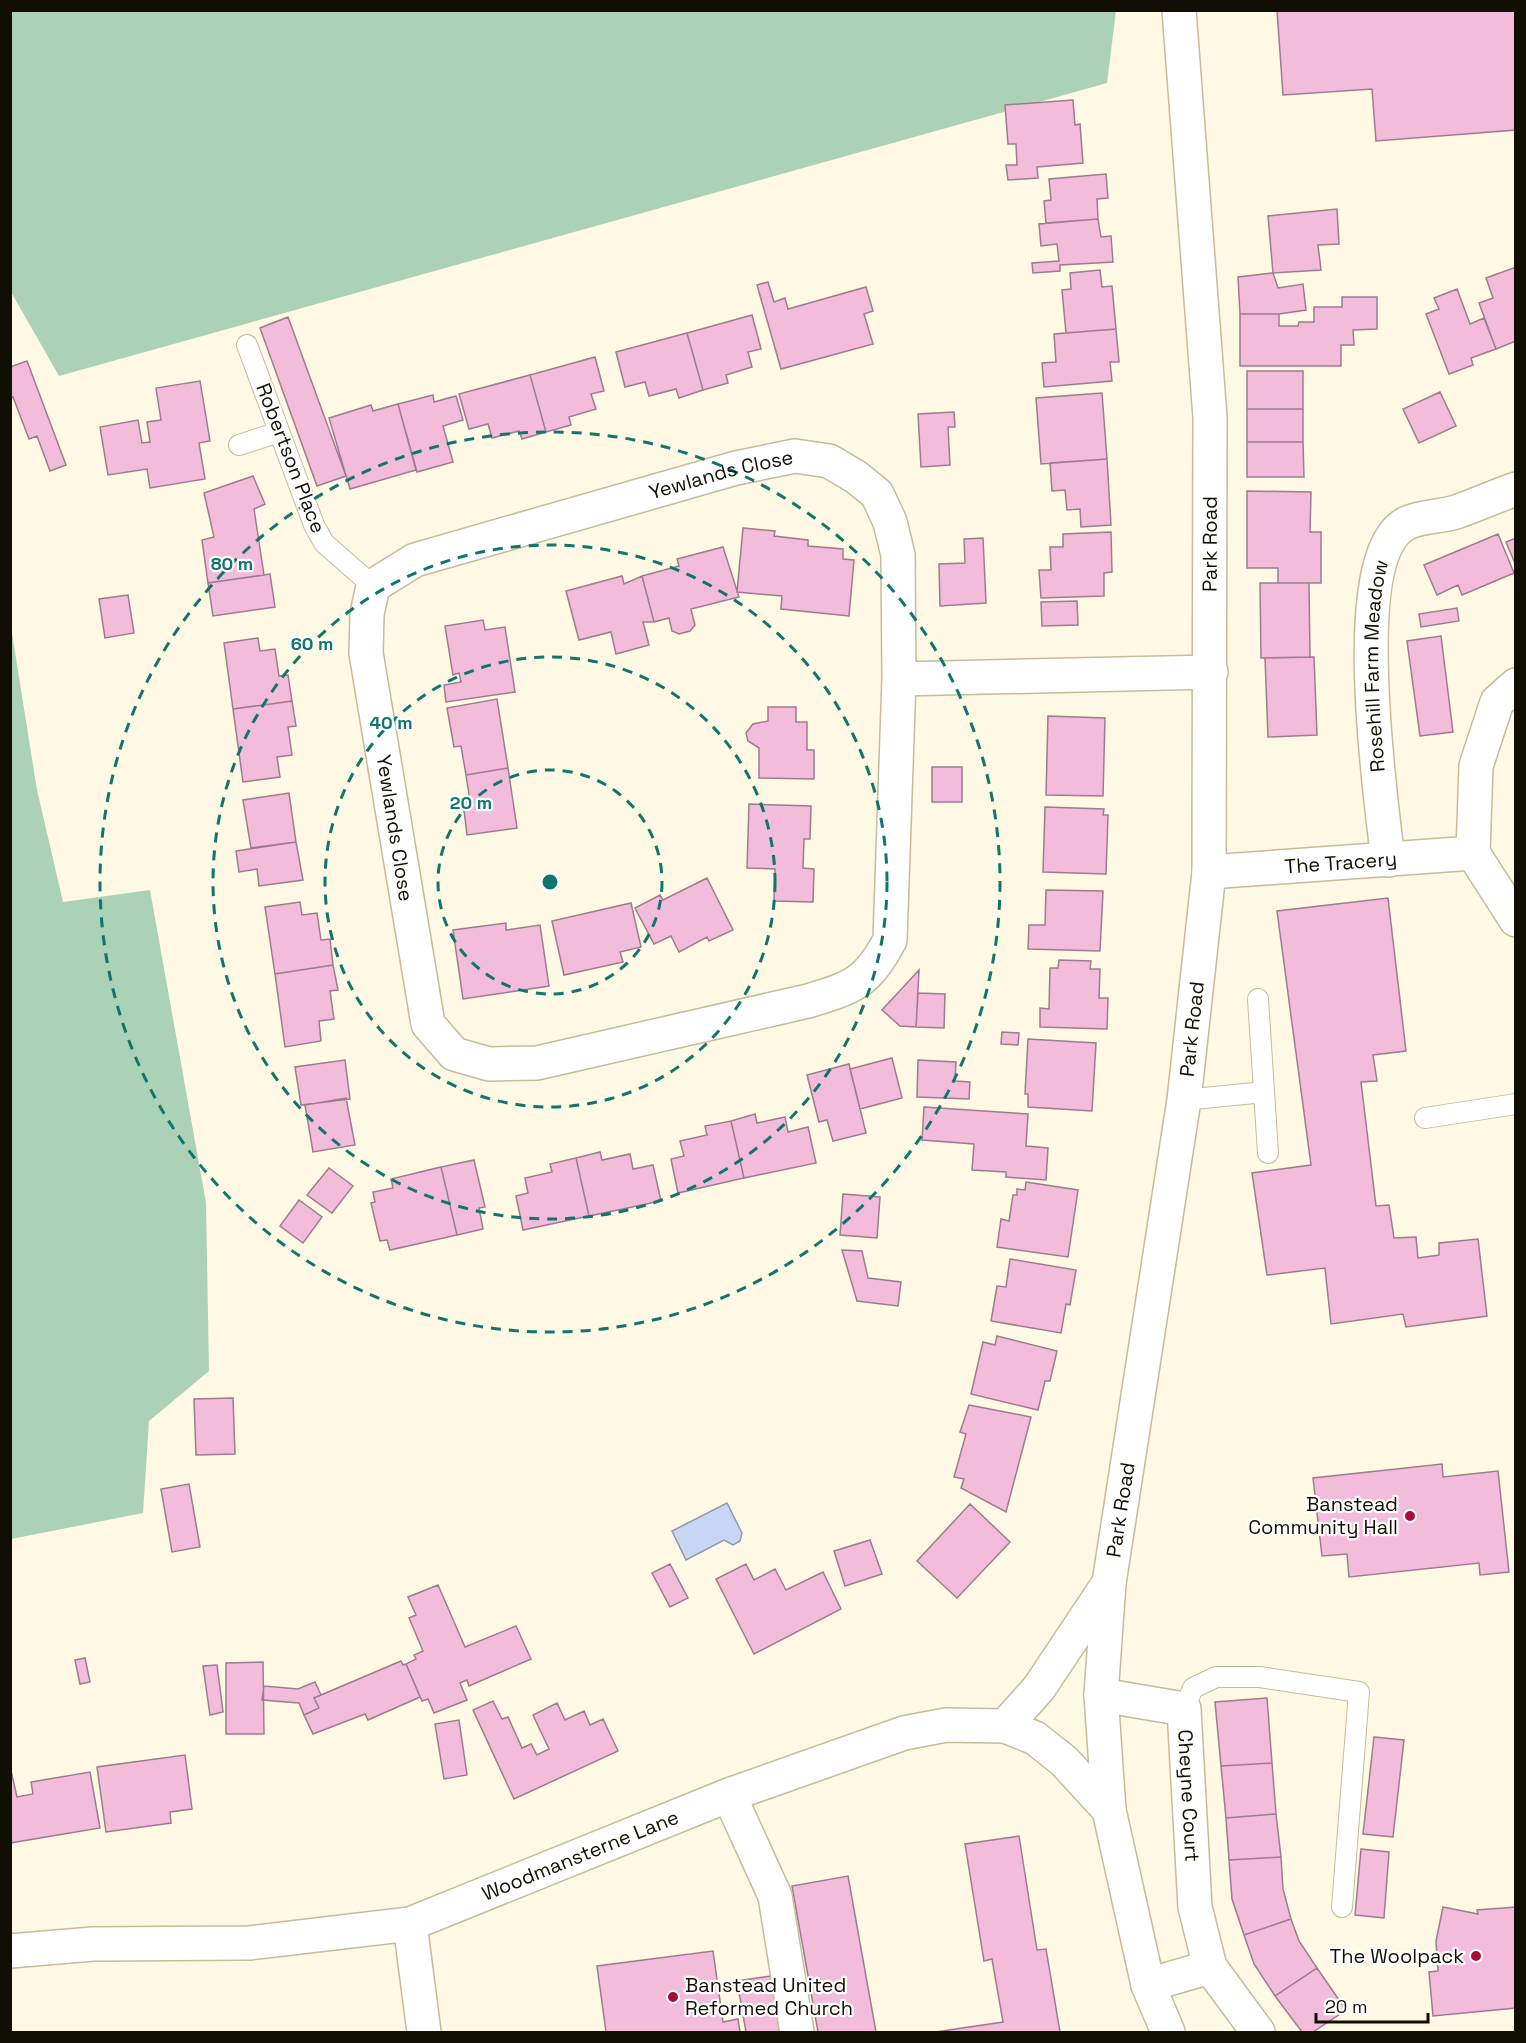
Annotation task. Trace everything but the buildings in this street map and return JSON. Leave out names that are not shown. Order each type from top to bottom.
[{"type":"street","name":"Park Road","points":[[1168,2032],[1148,1985],[1134,1935],[1109,1810],[1101,1695],[1109,1583],[1184,1100],[1209,872],[1210,417],[1179,10]]},
{"type":"street","name":"Yewlands Close","points":[[795,456],[829,461],[856,477],[877,494],[890,522],[898,555],[899,679],[890,939],[875,967],[849,989],[808,1001],[537,1063],[489,1064],[454,1054],[428,1024],[366,653],[366,614],[373,586],[415,561],[736,468],[795,456]]},
{"type":"street","name":"Rosehill Farm Meadow","points":[[1388,860],[1370,650],[1376,580],[1388,541],[1406,523],[1455,513],[1515,489]]},
{"type":"street","points":[[899,679],[1211,672]]},
{"type":"street","points":[[1515,685],[1497,702],[1476,766],[1473,853],[1515,920]]},
{"type":"street","name":"The Tracery","points":[[1209,872],[1473,853]]},
{"type":"street","points":[[1005,1726],[1039,1688],[1109,1583]]},
{"type":"street","name":"Cheyne Court","points":[[1101,1695],[1184,1709],[1196,1908],[1210,1967],[1258,2032]]},
{"type":"street","name":"Woodmansterne Lane","points":[[10,1951],[93,1944],[249,1943],[410,1924],[729,1795],[904,1733],[946,1725],[1005,1726],[1035,1738],[1064,1761],[1109,1810]]},
{"type":"street","points":[[729,1795],[775,1896],[796,2032]]},
{"type":"street","points":[[410,1924],[424,2032]]},
{"type":"street","points":[[1148,1985],[1210,1967]]},
{"type":"lane","name":"Robertson Place","points":[[247,345],[314,525],[324,543],[373,586]]},
{"type":"lane","points":[[239,445],[279,432]]},
{"type":"lane","points":[[1258,999],[1268,1152]]},
{"type":"lane","points":[[1184,1100],[1264,1092]]},
{"type":"lane","points":[[1425,1118],[1515,1104]]},
{"type":"lane","points":[[1184,1709],[1193,1688],[1216,1677],[1260,1677],[1359,1692],[1342,1907]]},
{"type":"green space","points":[[10,11],[1116,11],[1107,83],[59,376],[11,292]]},
{"type":"green space","points":[[11,627],[37,790],[63,902],[150,890],[206,1203],[209,1371],[149,1421],[143,1513],[11,1539]]},
{"type":"water","points":[[727,1503],[742,1533],[740,1541],[733,1545],[724,1540],[686,1560],[672,1531]]},
{"type":"place","name":"Banstead Community Hall","points":[[1410,1516]]},
{"type":"place","name":"The Woolpack","points":[[1476,1956]]},
{"type":"place","name":"Banstead United Reformed Church","points":[[673,1997]]}]
